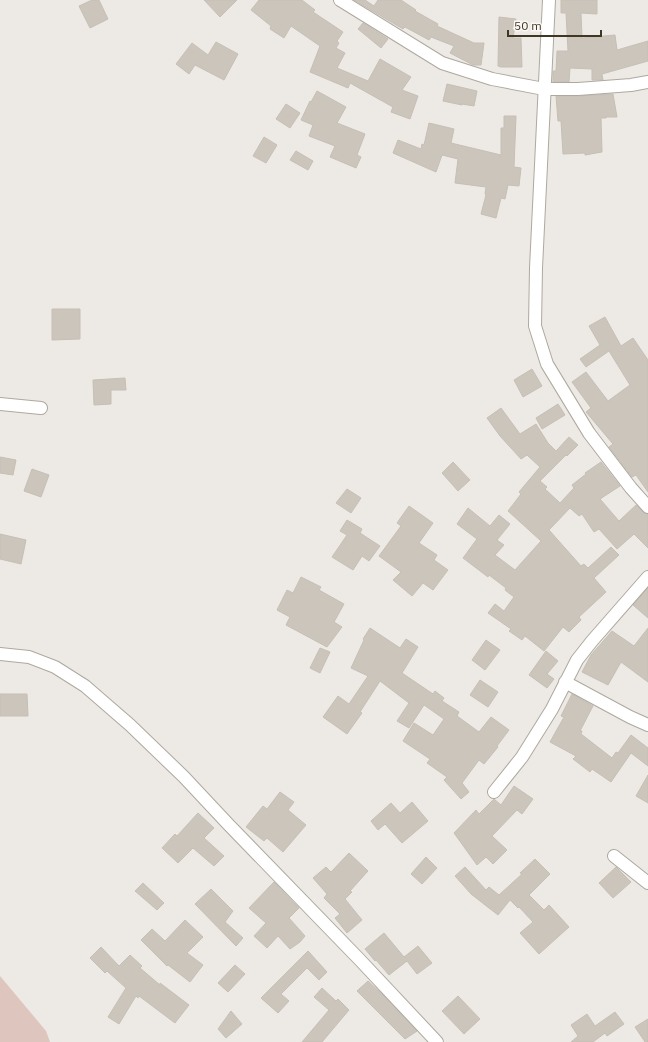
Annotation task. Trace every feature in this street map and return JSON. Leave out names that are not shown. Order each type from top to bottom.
[{"type":"street","points":[[340,0],[442,63],[492,79],[544,89],[631,85],[648,82]]},
{"type":"street","points":[[549,0],[536,268],[535,326],[547,364],[589,434],[631,488],[648,507]]},
{"type":"street","points":[[0,404],[42,408]]},
{"type":"street","points":[[494,792],[522,757],[552,709],[577,660],[648,577]]},
{"type":"street","points":[[0,654],[29,657],[55,667],[85,686],[130,725],[184,777],[354,953],[434,1041]]},
{"type":"street","points":[[565,682],[648,725]]},
{"type":"street","points":[[614,856],[648,883]]},
{"type":"shaded area","points":[[0,976],[46,1031],[50,1042],[0,1042]]},
{"type":"building","points":[[92,0],[99,0],[108,19],[90,28],[79,6]]},
{"type":"building","points":[[204,0],[237,0],[220,17]]},
{"type":"building","points":[[259,0],[302,0],[315,10],[313,12],[343,32],[337,41],[339,43],[336,48],[345,53],[337,68],[368,81],[380,59],[411,77],[402,90],[418,96],[410,119],[391,112],[393,107],[350,83],[348,88],[310,72],[320,46],[291,26],[284,38],[270,29],[271,26],[251,10]]},
{"type":"building","points":[[354,0],[365,0],[374,6],[378,0],[401,0],[416,10],[415,11],[438,24],[437,26],[474,43],[484,43],[481,65],[473,65],[450,53],[454,46],[431,37],[429,40],[405,27],[403,29]]},
{"type":"building","points":[[561,0],[597,0],[597,14],[581,13],[582,38],[615,35],[617,50],[648,41],[648,61],[602,74],[603,80],[592,80],[592,69],[570,68],[569,82],[553,82],[553,71],[556,71],[557,51],[568,51],[566,13],[561,13]]},
{"type":"building","points":[[499,17],[516,19],[513,38],[521,38],[522,67],[498,66]]},
{"type":"building","points":[[363,23],[388,39],[381,48],[358,29]]},
{"type":"building","points":[[216,42],[238,54],[224,80],[195,65],[189,74],[176,64],[192,43],[208,55]]},
{"type":"building","points":[[447,84],[477,91],[474,106],[443,101]]},
{"type":"building","points":[[317,91],[346,107],[337,123],[365,134],[357,155],[361,157],[356,168],[330,157],[335,146],[309,136],[313,125],[301,120],[310,101],[311,102]]},
{"type":"building","points":[[613,94],[617,117],[601,118],[602,152],[585,155],[585,153],[563,154],[561,121],[558,121],[556,96]]},
{"type":"building","points":[[286,104],[300,113],[290,128],[276,119]]},
{"type":"building","points":[[504,116],[516,116],[514,167],[521,168],[519,186],[508,185],[505,199],[501,198],[496,218],[481,214],[486,195],[486,187],[455,183],[458,159],[442,155],[436,172],[393,153],[398,140],[421,149],[422,144],[424,145],[429,123],[454,129],[451,143],[501,155],[501,128],[504,128]]},
{"type":"building","points":[[264,137],[277,145],[266,163],[253,156]]},
{"type":"building","points":[[296,151],[313,161],[308,170],[290,160]]},
{"type":"building","points":[[52,309],[80,309],[80,339],[52,340]]},
{"type":"building","points":[[605,317],[621,346],[633,338],[648,360],[648,492],[636,475],[632,477],[609,447],[613,444],[586,412],[591,408],[572,382],[586,372],[608,401],[630,385],[609,351],[586,367],[580,359],[600,345],[589,326]]},
{"type":"building","points":[[532,369],[542,386],[523,397],[514,380]]},
{"type":"building","points":[[125,378],[126,390],[111,390],[111,404],[94,405],[93,380]]},
{"type":"building","points":[[558,404],[565,415],[542,429],[536,418]]},
{"type":"building","points":[[501,408],[520,434],[536,424],[548,443],[556,451],[569,437],[578,445],[540,481],[547,487],[545,489],[560,503],[574,488],[572,485],[586,474],[585,473],[601,462],[620,486],[600,499],[619,521],[636,505],[643,512],[648,514],[648,548],[634,534],[617,549],[599,529],[594,532],[582,514],[579,516],[570,508],[549,530],[581,566],[584,564],[588,568],[611,547],[619,555],[594,578],[606,592],[579,617],[581,620],[569,632],[563,627],[544,651],[525,636],[522,640],[509,631],[511,629],[488,613],[495,604],[504,611],[514,597],[505,590],[506,588],[489,575],[488,577],[463,558],[477,539],[457,524],[468,508],[490,526],[499,515],[510,524],[497,540],[504,545],[495,555],[515,570],[541,541],[508,511],[521,494],[519,492],[540,467],[527,455],[521,459],[500,436],[487,418]]},
{"type":"building","points":[[0,457],[16,460],[13,475],[0,473]]},
{"type":"building","points":[[453,462],[470,480],[458,491],[442,473]]},
{"type":"building","points":[[32,469],[49,475],[41,497],[24,491]]},
{"type":"building","points":[[347,489],[361,498],[351,513],[336,503]]},
{"type":"building","points":[[409,506],[433,523],[419,543],[437,555],[434,560],[448,570],[433,590],[423,583],[412,596],[393,580],[401,572],[379,556],[401,526],[397,523]]},
{"type":"building","points":[[347,520],[362,529],[360,533],[380,546],[369,561],[362,556],[353,570],[332,557],[347,535],[340,531]]},
{"type":"building","points":[[0,534],[26,540],[21,564],[0,559]]},
{"type":"building","points":[[301,577],[321,587],[319,590],[344,604],[334,622],[342,627],[327,647],[286,625],[290,617],[277,610],[287,590],[293,593]]},
{"type":"building","points":[[648,588],[648,618],[633,605]]},
{"type":"building","points":[[370,628],[400,648],[406,639],[418,647],[402,673],[433,694],[435,691],[444,698],[442,701],[459,712],[457,716],[479,732],[491,717],[509,730],[497,746],[498,747],[484,764],[479,760],[462,783],[469,792],[461,799],[444,780],[447,777],[427,763],[430,759],[403,741],[414,723],[433,735],[444,719],[424,705],[409,728],[397,721],[409,703],[380,681],[360,712],[362,713],[347,734],[323,717],[338,696],[349,704],[368,676],[351,668],[364,640],[363,639]]},
{"type":"building","points":[[648,628],[648,682],[621,662],[608,685],[582,672],[591,655],[612,631],[634,646]]},
{"type":"building","points":[[486,640],[500,650],[485,670],[472,660]]},
{"type":"building","points":[[320,648],[330,652],[320,673],[310,668]]},
{"type":"building","points":[[546,651],[558,661],[547,674],[554,679],[547,688],[529,675]]},
{"type":"building","points":[[480,680],[498,692],[488,707],[470,695]]},
{"type":"building","points":[[0,694],[27,694],[28,716],[0,716]]},
{"type":"building","points":[[572,694],[593,706],[580,731],[582,731],[581,734],[612,758],[616,752],[618,753],[631,735],[648,748],[648,766],[631,753],[611,782],[592,769],[590,772],[573,759],[576,756],[550,742],[564,717],[561,716]]},
{"type":"building","points":[[648,775],[648,803],[636,796]]},
{"type":"building","points":[[514,786],[533,799],[522,814],[517,810],[492,836],[507,850],[493,864],[486,857],[477,865],[454,833],[476,810],[479,814],[494,799],[501,805]]},
{"type":"building","points":[[280,792],[294,802],[288,810],[306,825],[283,852],[267,838],[264,841],[246,827],[263,806],[267,809]]},
{"type":"building","points":[[412,802],[428,821],[402,843],[385,824],[378,830],[371,821],[391,803],[400,813]]},
{"type":"building","points":[[198,813],[214,828],[204,838],[224,856],[214,866],[193,848],[178,863],[162,848],[175,834],[177,836]]},
{"type":"building","points":[[349,853],[368,871],[350,891],[352,892],[345,899],[362,920],[347,933],[335,918],[340,914],[324,898],[327,894],[313,878],[326,867],[331,872]]},
{"type":"building","points":[[426,857],[437,868],[422,884],[411,874]]},
{"type":"building","points":[[535,859],[550,874],[529,895],[544,910],[549,905],[569,927],[539,954],[520,933],[533,922],[519,907],[518,908],[510,900],[498,915],[471,894],[455,876],[465,867],[486,890],[489,887],[499,895],[522,874],[520,873]]},
{"type":"building","points":[[616,867],[631,882],[613,898],[599,883]]},
{"type":"building","points":[[274,882],[299,908],[289,918],[305,936],[300,942],[290,949],[278,936],[267,948],[254,936],[266,923],[249,908]]},
{"type":"building","points":[[143,883],[164,903],[157,910],[135,891]]},
{"type":"building","points":[[211,889],[233,911],[225,922],[243,938],[236,946],[195,904]]},
{"type":"building","points":[[185,920],[203,937],[187,953],[203,965],[190,982],[168,965],[167,966],[141,940],[152,929],[165,941]]},
{"type":"building","points":[[384,933],[404,957],[418,946],[432,963],[417,974],[407,961],[389,975],[365,949]]},
{"type":"building","points":[[101,947],[119,966],[130,955],[142,966],[140,968],[160,985],[160,983],[189,1005],[175,1023],[139,996],[138,998],[136,996],[119,1024],[108,1017],[126,988],[107,971],[105,973],[90,958]]},
{"type":"building","points":[[308,951],[327,972],[319,980],[307,968],[281,994],[289,1001],[278,1013],[261,998]]},
{"type":"building","points":[[235,965],[245,974],[228,992],[218,983]]},
{"type":"building","points":[[368,981],[417,1031],[405,1039],[357,991]]},
{"type":"building","points":[[322,988],[336,1001],[338,999],[349,1010],[322,1042],[302,1042],[329,1010],[314,997]]},
{"type":"building","points":[[458,996],[480,1019],[464,1034],[442,1011]]},
{"type":"building","points":[[231,1011],[242,1024],[226,1038],[218,1029]]},
{"type":"building","points":[[615,1012],[624,1024],[607,1036],[605,1033],[593,1042],[571,1042],[578,1036],[571,1025],[587,1014],[595,1026]]},
{"type":"building","points":[[648,1019],[648,1042],[645,1042],[635,1027]]}]
